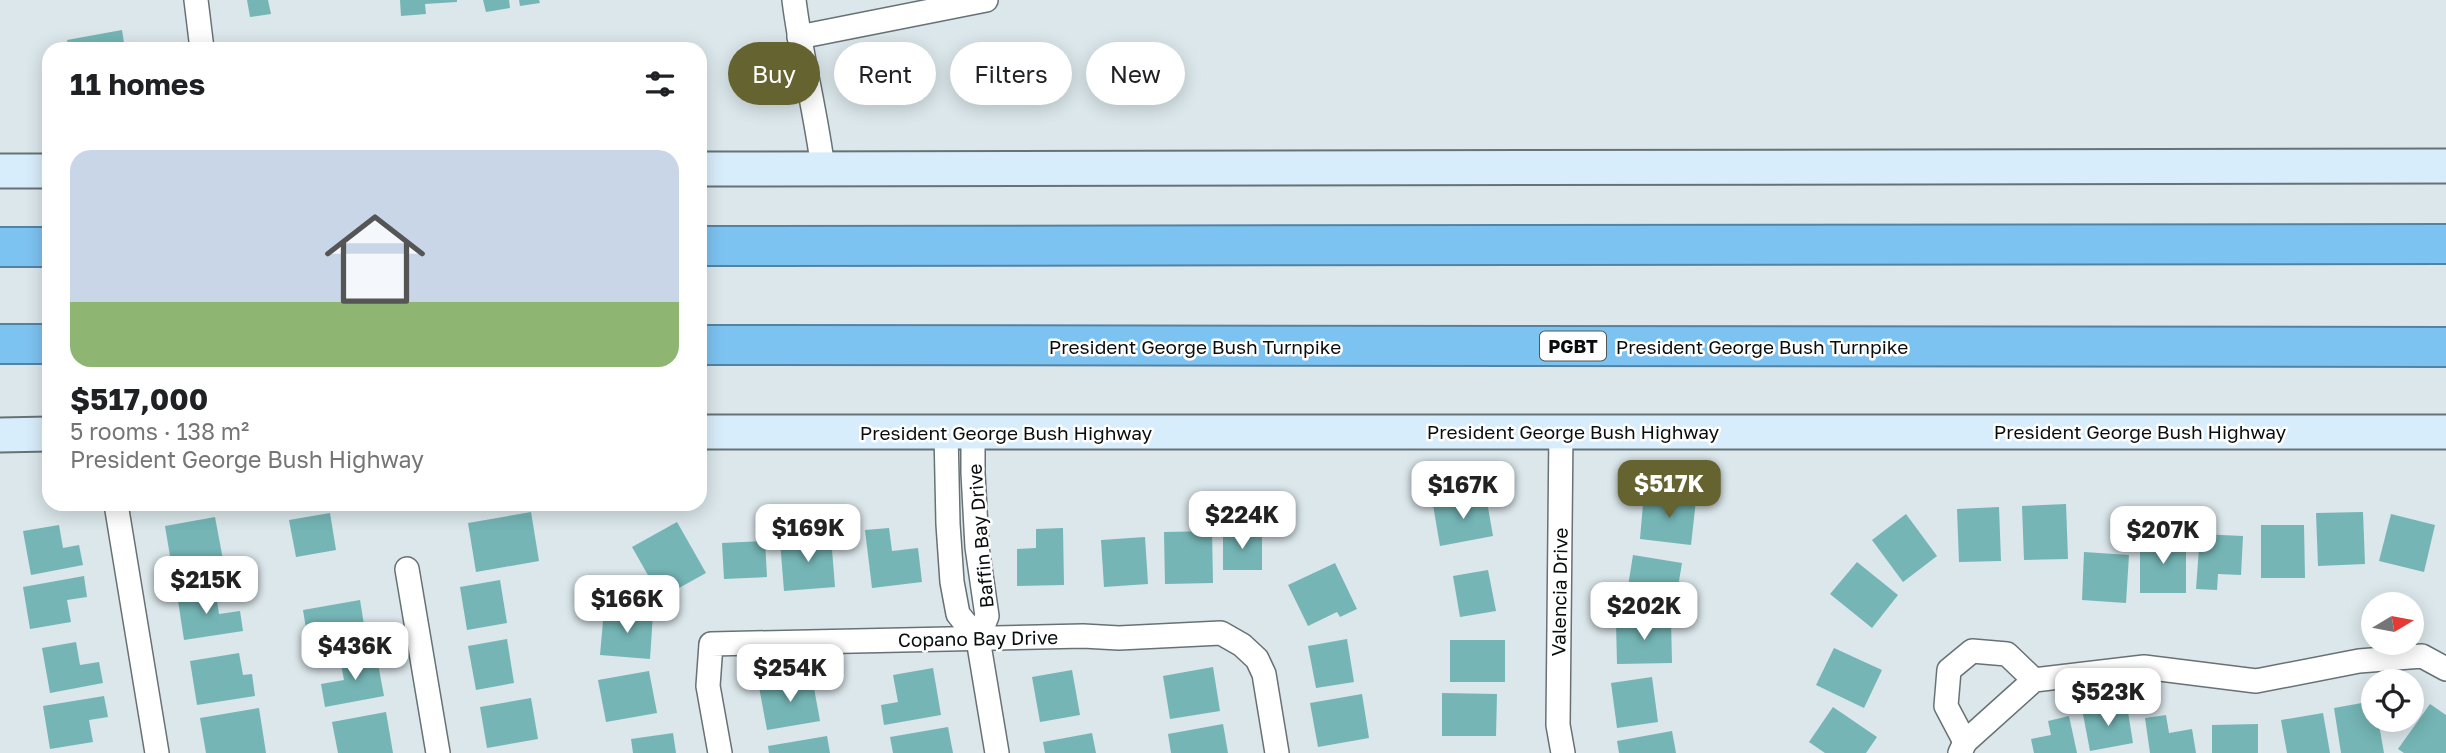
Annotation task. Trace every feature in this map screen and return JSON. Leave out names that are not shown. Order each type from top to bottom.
[{"type":"highway","points":[[707,246],[2446,244]]},
{"type":"highway","points":[[0,247],[42,247]]},
{"type":"highway","points":[[0,344],[42,344]]},
{"type":"highway","name":"President George Bush Turnpike","points":[[707,345],[2446,348]]},
{"type":"main road","points":[[707,169],[2446,166]]},
{"type":"main road","points":[[0,172],[42,171]]},
{"type":"main road","name":"President George Bush Highway","points":[[707,432],[2446,432]]},
{"type":"main road","points":[[0,435],[42,434]]},
{"type":"street","points":[[196,0],[201,42]]},
{"type":"street","points":[[794,0],[823,169]]},
{"type":"street","points":[[799,37],[986,0]]},
{"type":"street","name":"Valencia Drive","points":[[1561,430],[1558,725],[1563,753]]},
{"type":"street","name":"Baffin Bay Drive","points":[[960,432],[973,472],[978,547],[987,616],[978,639],[997,753]]},
{"type":"street","points":[[117,511],[158,753]]},
{"type":"street","points":[[407,569],[438,753]]},
{"type":"street","name":"Copano Bay Drive","points":[[720,753],[708,686],[711,644],[1083,636],[1119,638],[1222,633],[1257,659],[1264,674],[1277,753]]},
{"type":"street","points":[[2034,680],[2007,654],[1972,651],[1949,670],[1946,706],[1963,748],[2034,680],[2144,667],[2256,681],[2359,662],[2422,656],[2446,669]]},
{"type":"building","points":[[247,0],[268,0],[271,14],[250,17]]},
{"type":"building","points":[[400,0],[457,2],[425,4],[426,14],[401,16]]},
{"type":"building","points":[[483,0],[509,0],[510,8],[486,12]]},
{"type":"building","points":[[519,0],[539,0],[540,3],[520,6]]},
{"type":"building","points":[[122,30],[124,42],[67,42]]},
{"type":"building","points":[[1655,495],[1696,500],[1691,545],[1640,539],[1643,504],[1654,505]]},
{"type":"building","points":[[1486,496],[1493,536],[1440,546],[1433,505]]},
{"type":"building","points":[[2066,504],[2068,559],[2024,560],[2022,506]]},
{"type":"building","points":[[1999,507],[2001,561],[1959,562],[1957,509]]},
{"type":"building","points":[[531,512],[539,561],[476,572],[468,523]]},
{"type":"building","points":[[2363,512],[2365,564],[2318,566],[2316,513]]},
{"type":"building","points":[[330,513],[336,550],[296,557],[289,520]]},
{"type":"building","points":[[1906,514],[1937,556],[1903,582],[1872,540]]},
{"type":"building","points":[[2391,514],[2435,525],[2424,572],[2379,561]]},
{"type":"building","points":[[215,517],[224,565],[173,574],[165,526]]},
{"type":"building","points":[[677,522],[706,573],[661,598],[632,547]]},
{"type":"building","points":[[59,525],[63,548],[79,545],[83,565],[31,575],[23,531]]},
{"type":"building","points":[[2261,525],[2304,525],[2305,578],[2261,578]]},
{"type":"building","points":[[889,528],[892,551],[918,548],[922,582],[872,588],[865,530]]},
{"type":"building","points":[[1063,528],[1064,585],[1017,586],[1017,549],[1036,548],[1036,529]]},
{"type":"building","points":[[1212,531],[1213,583],[1165,584],[1164,532]]},
{"type":"building","points":[[1223,531],[1262,531],[1262,570],[1223,570]]},
{"type":"building","points":[[2200,534],[2243,536],[2241,575],[2218,574],[2217,590],[2196,589]]},
{"type":"building","points":[[831,537],[835,587],[784,591],[780,541]]},
{"type":"building","points":[[1145,537],[1148,584],[1104,587],[1101,540]]},
{"type":"building","points":[[2140,539],[2186,540],[2186,593],[2140,593]]},
{"type":"building","points":[[765,541],[767,577],[724,579],[722,543]]},
{"type":"building","points":[[2084,552],[2129,555],[2126,603],[2082,600]]},
{"type":"building","points":[[1633,555],[1682,563],[1677,593],[1686,595],[1684,608],[1626,599]]},
{"type":"building","points":[[1857,562],[1898,595],[1872,628],[1830,594]]},
{"type":"building","points":[[1335,563],[1357,609],[1340,617],[1337,612],[1308,626],[1288,585]]},
{"type":"building","points":[[1488,570],[1496,611],[1460,617],[1453,576]]},
{"type":"building","points":[[84,576],[87,597],[67,600],[71,622],[30,629],[23,587]]},
{"type":"building","points":[[500,580],[507,623],[467,630],[460,587]]},
{"type":"building","points":[[215,588],[219,614],[240,611],[243,631],[184,640],[177,594]]},
{"type":"building","points":[[360,600],[366,637],[309,647],[303,610]]},
{"type":"building","points":[[604,610],[653,614],[650,659],[600,655]]},
{"type":"building","points":[[1671,621],[1672,663],[1617,664],[1616,622]]},
{"type":"building","points":[[507,639],[514,683],[476,690],[468,646]]},
{"type":"building","points":[[1347,639],[1354,682],[1316,688],[1308,646]]},
{"type":"building","points":[[1450,640],[1505,640],[1505,682],[1450,682]]},
{"type":"building","points":[[76,642],[80,665],[99,662],[103,683],[50,693],[42,648]]},
{"type":"building","points":[[1834,648],[1882,670],[1864,708],[1816,685]]},
{"type":"building","points":[[239,653],[243,675],[252,674],[255,696],[197,705],[190,661]]},
{"type":"building","points":[[376,653],[384,696],[325,707],[321,684],[344,680],[340,659]]},
{"type":"building","points":[[1213,667],[1220,711],[1170,719],[1163,676]]},
{"type":"building","points":[[933,668],[941,715],[884,725],[881,705],[898,702],[893,675]]},
{"type":"building","points":[[1072,670],[1080,715],[1040,722],[1032,677]]},
{"type":"building","points":[[649,671],[657,713],[606,722],[598,680]]},
{"type":"building","points":[[812,677],[820,721],[767,730],[759,687]]},
{"type":"building","points":[[1652,677],[1658,722],[1617,728],[1611,683]]},
{"type":"building","points":[[1442,693],[1497,694],[1496,736],[1442,736]]},
{"type":"building","points":[[1362,694],[1369,738],[1318,747],[1310,703]]},
{"type":"building","points":[[104,696],[108,717],[89,720],[93,742],[50,749],[43,706]]},
{"type":"building","points":[[531,698],[538,739],[487,748],[480,707]]},
{"type":"building","points":[[2361,703],[2361,732],[2380,732],[2384,753],[2341,753],[2334,708]]},
{"type":"building","points":[[2430,704],[2446,715],[2446,753],[2404,753],[2398,749],[2410,732],[2424,732],[2424,712]]},
{"type":"building","points":[[2127,706],[2133,743],[2090,751],[2083,714]]},
{"type":"building","points":[[1833,707],[1877,737],[1866,753],[1825,753],[1809,742]]},
{"type":"building","points":[[259,708],[266,753],[206,753],[200,718]]},
{"type":"building","points":[[386,712],[393,753],[338,753],[332,722]]},
{"type":"building","points":[[2323,713],[2330,753],[2287,753],[2281,720]]},
{"type":"building","points":[[2166,715],[2169,733],[2192,729],[2196,753],[2150,753],[2145,718]]},
{"type":"building","points":[[2069,716],[2077,753],[2034,753],[2031,739],[2051,735],[2048,721]]},
{"type":"building","points":[[1223,724],[1228,753],[1171,753],[1168,734]]},
{"type":"building","points":[[2258,724],[2258,753],[2212,753],[2212,725]]},
{"type":"building","points":[[948,727],[953,753],[893,753],[890,737]]},
{"type":"building","points":[[1672,731],[1676,753],[1619,753],[1617,741]]},
{"type":"building","points":[[673,733],[676,753],[633,753],[631,739]]},
{"type":"building","points":[[1092,733],[1096,753],[1045,753],[1043,742]]},
{"type":"building","points":[[827,736],[830,753],[769,753],[768,746]]}]
